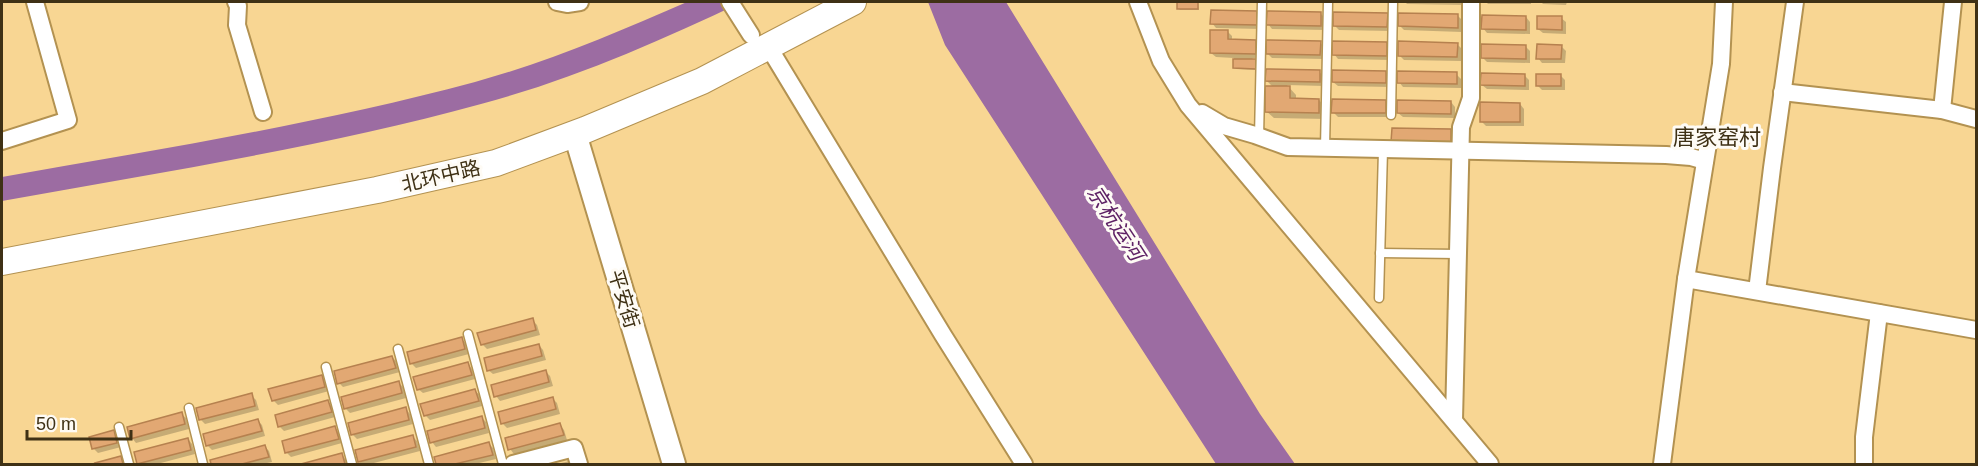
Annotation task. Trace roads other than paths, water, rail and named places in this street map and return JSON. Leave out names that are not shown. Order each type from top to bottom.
[{"type":"main road","name":"北环中路","points":[[2,262],[447,175],[496,163],[575,134],[702,81],[817,2]]},
{"type":"main road","name":"北环中路","points":[[2,245],[373,173],[491,146],[630,94],[695,65],[853,2]]},
{"type":"street","points":[[2,141],[68,120],[35,2]]},
{"type":"street","points":[[236,2],[238,6],[237,25],[263,112]]},
{"type":"street","points":[[557,2],[567,4],[580,2]]},
{"type":"street","points":[[730,2],[760,40],[1024,465]]},
{"type":"street","points":[[1138,2],[1161,61],[1188,105],[1490,465]]},
{"type":"street","points":[[1454,420],[1461,127],[1471,98],[1471,2]]},
{"type":"street","points":[[1662,465],[1686,279],[1721,64],[1724,2]]},
{"type":"street","points":[[1757,291],[1795,2]]},
{"type":"street","points":[[1942,110],[1953,2]]},
{"type":"street","points":[[1782,92],[1942,110],[1977,119]]},
{"type":"street","points":[[1188,105],[1224,126],[1288,147],[1666,155],[1705,161]]},
{"type":"street","name":"平安街","points":[[575,134],[674,465]]},
{"type":"street","points":[[1686,279],[1977,330]]},
{"type":"street","points":[[1864,465],[1864,437],[1879,313]]},
{"type":"street","points":[[513,465],[574,448],[579,465]]},
{"type":"lane","points":[[1259,137],[1262,2]]},
{"type":"lane","points":[[1325,148],[1328,2]]},
{"type":"lane","points":[[1391,116],[1393,2]]},
{"type":"lane","points":[[1379,298],[1383,150]]},
{"type":"lane","points":[[1380,253],[1458,254]]},
{"type":"lane","points":[[468,334],[503,465]]},
{"type":"lane","points":[[398,349],[429,465]]},
{"type":"lane","points":[[326,367],[352,465]]},
{"type":"lane","points":[[189,408],[203,465]]},
{"type":"lane","points":[[119,427],[129,465]]},
{"type":"water","points":[[687,2],[742,2],[581,72],[481,104],[303,146],[2,201],[2,177],[239,135],[358,111],[475,82],[556,56]]},
{"type":"water","name":"京杭运河","points":[[928,2],[1006,2],[1260,414],[1295,464],[1216,464],[945,45]]},
{"type":"district","name":"唐家窑村","points":[[1717,137]]}]
